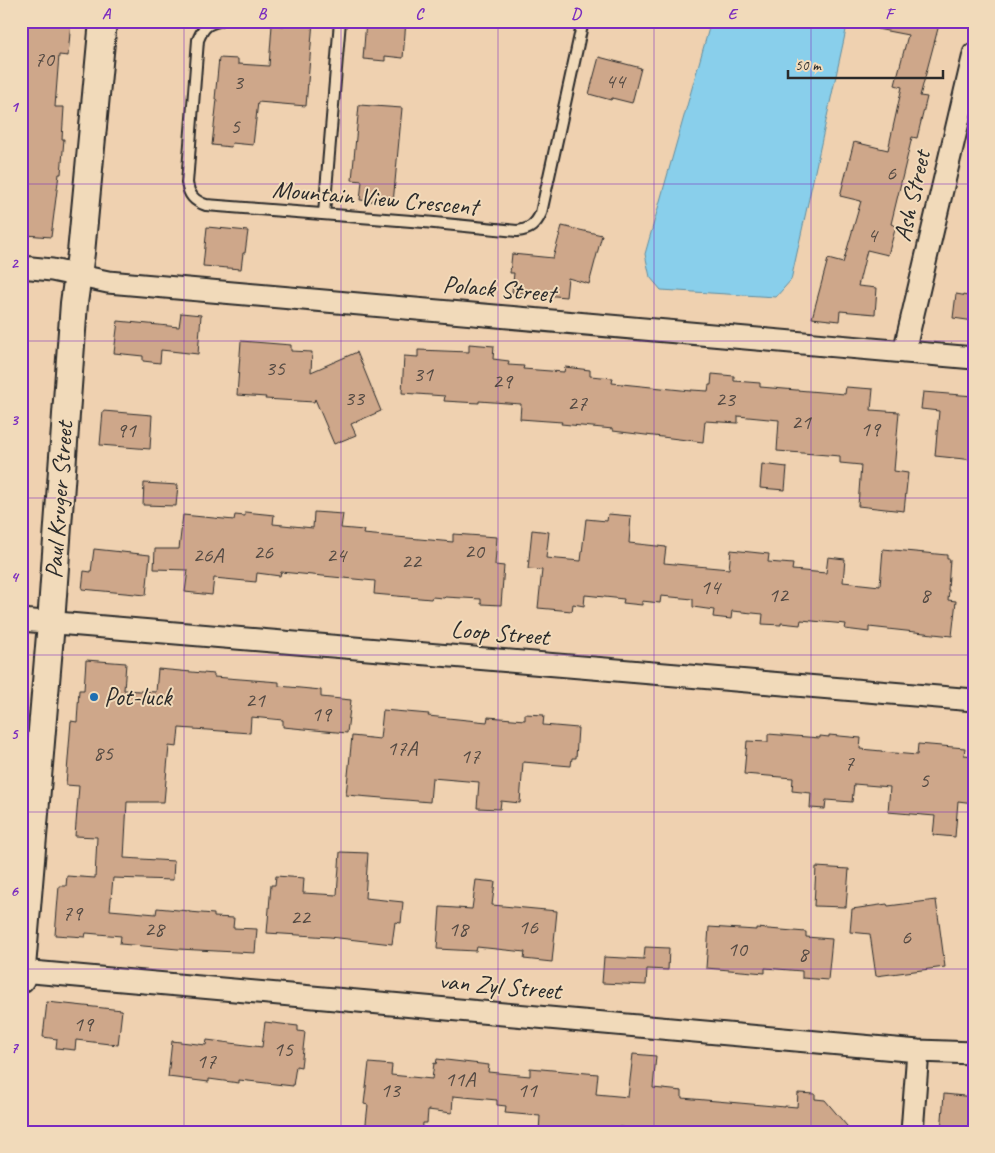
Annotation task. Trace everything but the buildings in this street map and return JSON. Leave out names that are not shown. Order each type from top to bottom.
[{"type":"street","name":"Paul Kruger Street","points":[[21,979],[51,623],[74,303],[83,234],[103,21]]},
{"type":"street","name":"Ash Street","points":[[904,352],[974,54]]},
{"type":"street","name":"Polack Street","points":[[21,267],[52,270],[108,282],[974,358]]},
{"type":"street","name":"Loop Street","points":[[21,620],[974,700]]},
{"type":"street","name":"van Zyl Street","points":[[22,971],[918,1051],[974,1053]]},
{"type":"street","points":[[912,1132],[918,1051]]},
{"type":"lane","name":"Mountain View Crescent","points":[[219,21],[210,23],[205,27],[198,40],[187,183],[188,191],[199,203],[424,222],[517,232],[524,231],[537,222],[541,213],[583,21]]},
{"type":"lane","points":[[324,214],[340,21]]},
{"type":"water","points":[[711,21],[848,21],[791,280],[776,297],[661,290],[650,277],[645,254]]},
{"type":"place","name":"Pot-luck","points":[[94,697]]}]
